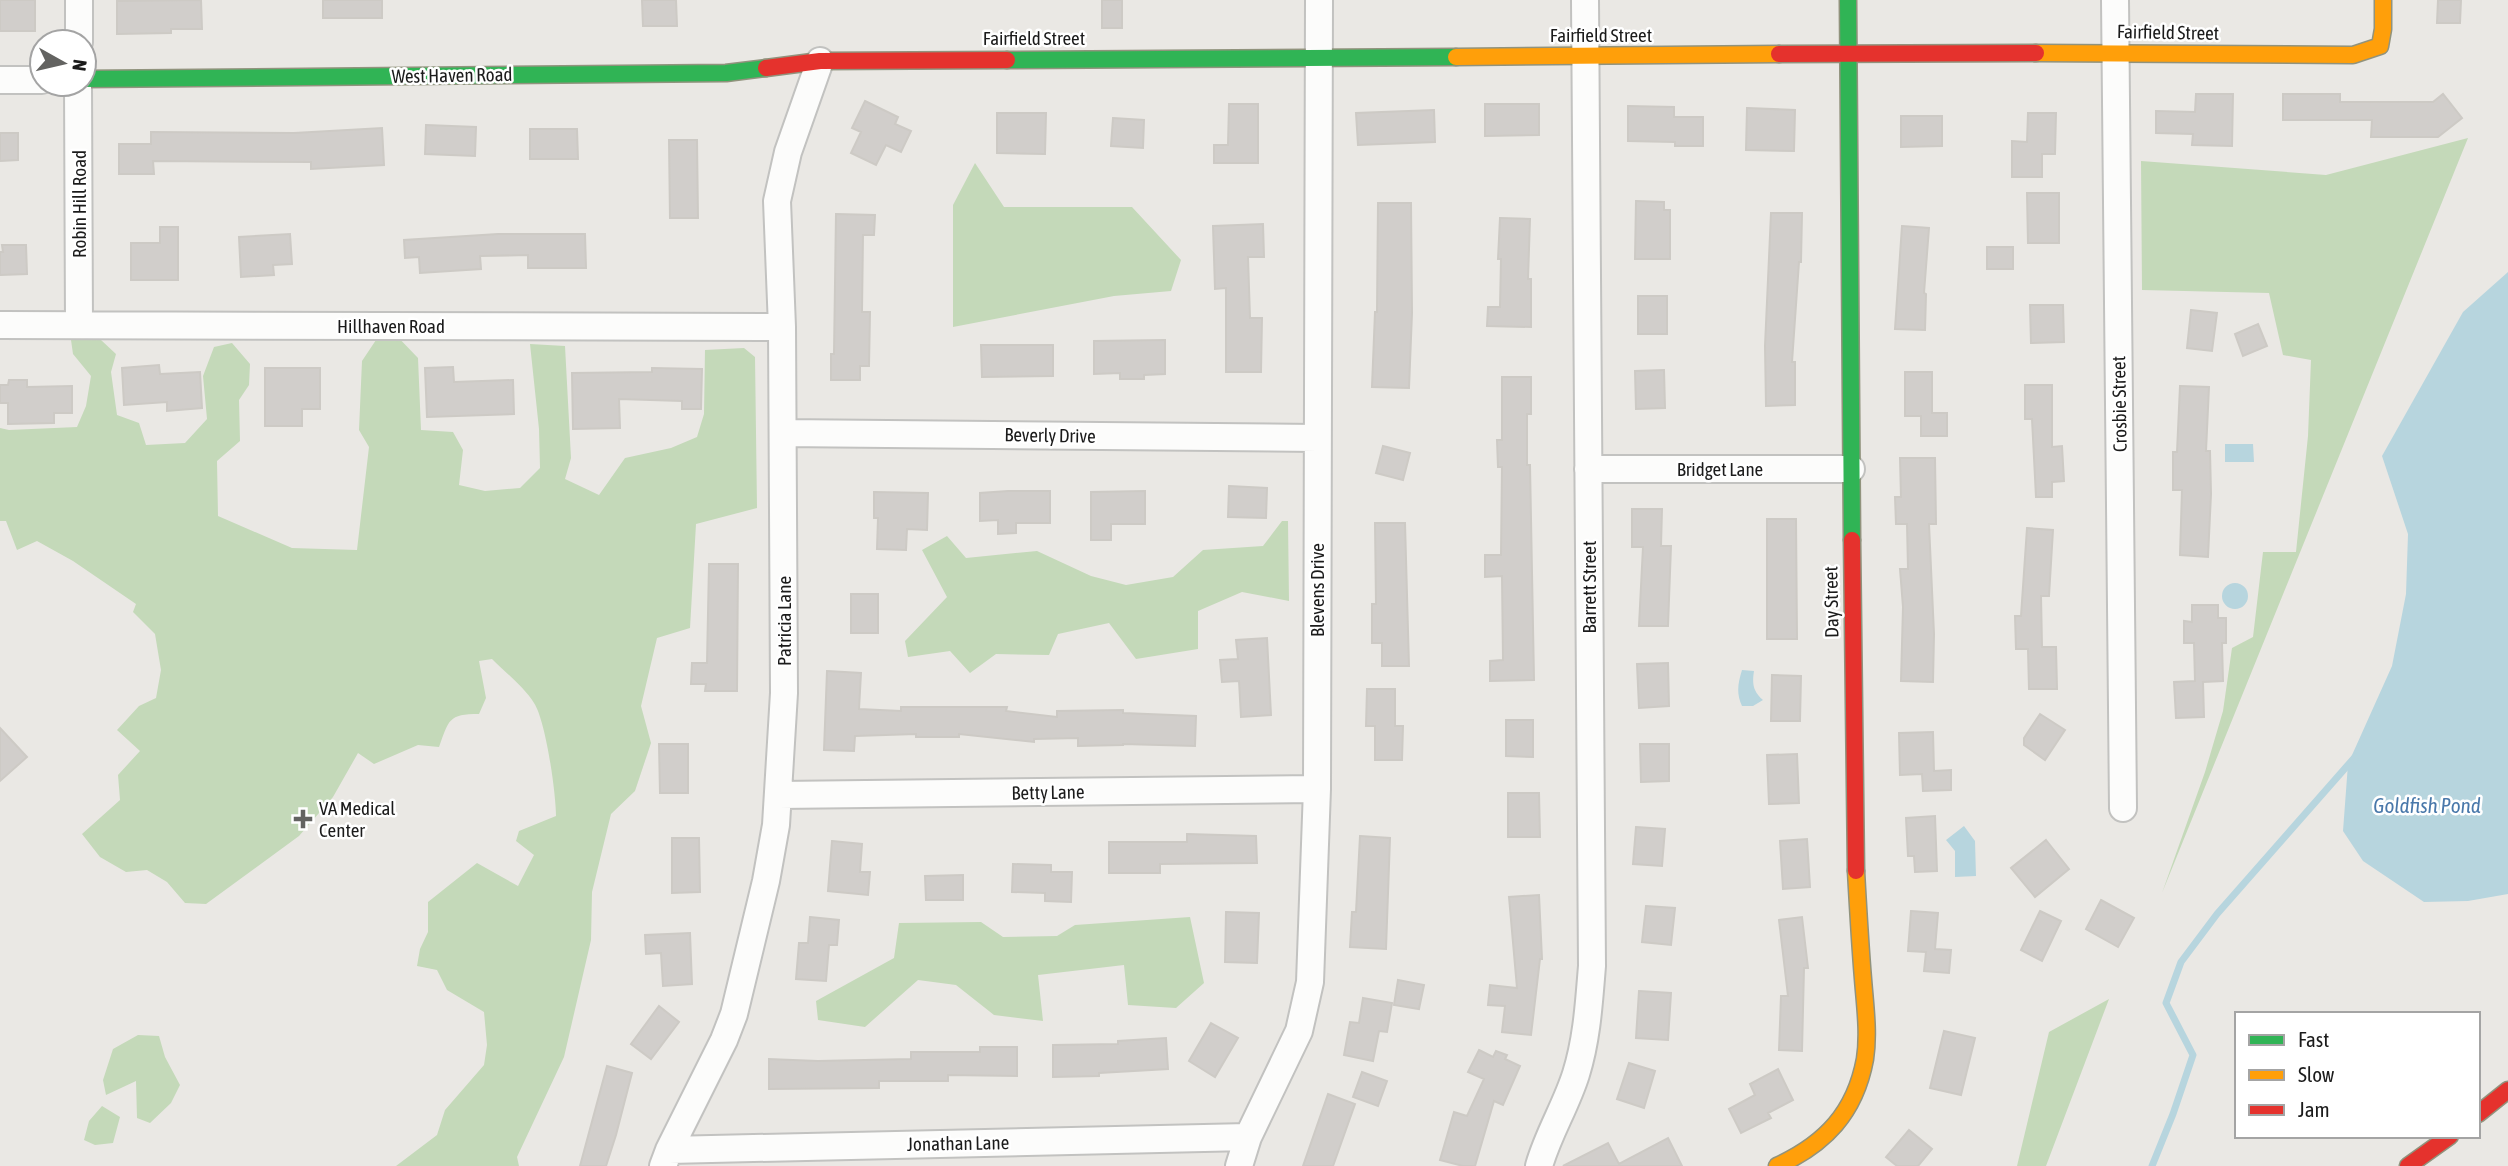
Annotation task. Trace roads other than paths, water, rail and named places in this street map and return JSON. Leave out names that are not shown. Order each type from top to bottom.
[{"type":"main road","name":"Day Street","points":[[1777,1166],[1804,1154],[1830,1133],[1852,1101],[1864,1059],[1866,1025],[1854,848],[1848,0]]},
{"type":"main road","name":"Fairfield Street","points":[[820,61],[2115,52],[2353,55],[2380,46],[2383,0]]},
{"type":"main road","name":"West Haven Road","points":[[98,79],[726,73],[820,61]]},
{"type":"main road","points":[[2480,1112],[2508,1090]]},
{"type":"main road","points":[[2408,1166],[2447,1138]]},
{"type":"street","points":[[79,0],[79,28]]},
{"type":"street","name":"Blevens Drive","points":[[1239,1166],[1248,1137],[1299,1031],[1310,982],[1317,789],[1319,0]]},
{"type":"street","name":"Barrett Street","points":[[1539,1166],[1576,1074],[1588,1021],[1592,966],[1585,0]]},
{"type":"street","name":"Crosbie Street","points":[[2115,0],[2123,808]]},
{"type":"street","name":"Patricia Lane","points":[[666,1158],[734,1014],[766,881],[779,795],[784,693],[782,327],[777,201],[788,152],[820,61]]},
{"type":"street","points":[[0,80],[28,80]]},
{"type":"street","name":"Robin Hill Road","points":[[78,98],[79,325]]},
{"type":"street","name":"Hillhaven Road","points":[[0,325],[782,327]]},
{"type":"street","name":"Beverly Drive","points":[[783,433],[1317,438]]},
{"type":"street","name":"Bridget Lane","points":[[1588,469],[1851,470]]},
{"type":"street","name":"Betty Lane","points":[[779,795],[1317,789]]},
{"type":"street","name":"Jonathan Lane","points":[[666,1158],[1248,1137]]},
{"type":"water","name":"Goldfish Pond","points":[[2508,272],[2508,894],[2468,901],[2424,902],[2363,861],[2343,831],[2348,764],[2392,666],[2406,594],[2408,534],[2382,456],[2463,312]]},
{"type":"water","points":[[2225,444],[2253,444],[2254,462],[2225,462]]},
{"type":"water","points":[[2235,583],[2244,587],[2248,596],[2244,605],[2235,609],[2226,605],[2222,596],[2226,587]]},
{"type":"water","points":[[1742,670],[1754,671],[1754,687],[1763,700],[1753,706],[1742,706],[1740,701],[1738,688]]},
{"type":"water","points":[[1964,826],[1975,841],[1976,876],[1955,877],[1955,851],[1946,840]]},
{"type":"waterway","points":[[2152,1166],[2193,1055],[2166,1003],[2181,962],[2217,914],[2355,757]]},
{"type":"place","name":"VA Medical Center","points":[[303,819]]}]
